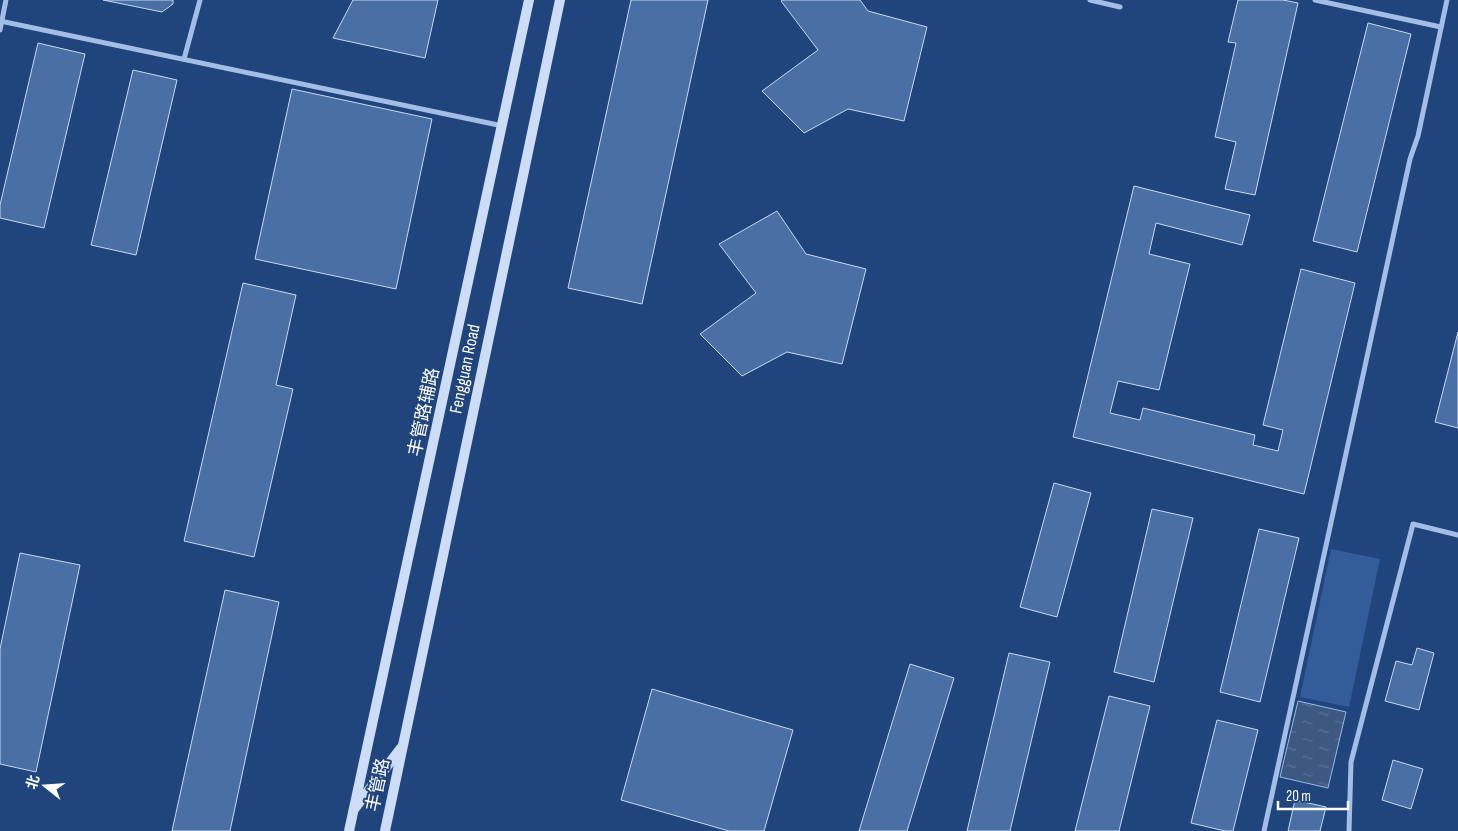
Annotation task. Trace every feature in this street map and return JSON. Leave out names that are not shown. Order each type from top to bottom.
[{"type":"street","points":[[0,30],[6,0]]},
{"type":"street","points":[[184,59],[200,0]]},
{"type":"street","name":"丰管路辅路","points":[[349,831],[529,0]]},
{"type":"street","name":"Fengguan Road","points":[[403,746],[560,0]]},
{"type":"street","points":[[1090,0],[1120,7]]},
{"type":"street","points":[[1315,0],[1441,27]]},
{"type":"street","points":[[1264,831],[1408,168],[1418,136],[1447,0]]},
{"type":"street","points":[[1,21],[503,126]]},
{"type":"street","points":[[1349,831],[1351,762],[1413,524],[1458,535]]},
{"type":"street","points":[[353,811],[403,746]]},
{"type":"street","name":"丰管路","points":[[385,831],[403,746]]},
{"type":"shaded area","points":[[1331,549],[1380,559],[1349,707],[1300,697]]},
{"type":"water","points":[[1298,701],[1346,712],[1328,788],[1280,777]]},
{"type":"building","points":[[103,0],[173,0],[173,4],[162,12]]},
{"type":"building","points":[[353,0],[438,0],[425,58],[333,38]]},
{"type":"building","points":[[631,0],[708,0],[642,304],[568,288]]},
{"type":"building","points":[[860,0],[868,11],[927,27],[904,121],[848,109],[804,133],[762,91],[818,50],[781,1]]},
{"type":"building","points":[[1238,0],[1283,0],[1298,3],[1255,195],[1225,189],[1236,142],[1215,137],[1236,43],[1228,42]]},
{"type":"building","points":[[1368,23],[1411,34],[1357,252],[1313,241]]},
{"type":"building","points":[[38,43],[85,54],[44,228],[0,218],[0,205]]},
{"type":"building","points":[[133,70],[177,80],[136,255],[91,245]]},
{"type":"building","points":[[292,89],[432,119],[396,289],[255,259]]},
{"type":"building","points":[[1134,186],[1250,215],[1242,245],[1156,223],[1149,254],[1190,264],[1159,390],[1118,381],[1110,413],[1140,420],[1143,408],[1255,435],[1253,445],[1278,451],[1283,430],[1263,425],[1301,269],[1355,283],[1304,494],[1073,437]]},
{"type":"building","points":[[777,211],[806,254],[866,269],[842,364],[787,352],[742,376],[700,334],[756,293],[719,244]]},
{"type":"building","points":[[243,283],[296,295],[276,385],[293,389],[254,557],[184,541]]},
{"type":"building","points":[[1458,332],[1458,428],[1435,422]]},
{"type":"building","points":[[1054,483],[1091,493],[1057,617],[1020,607]]},
{"type":"building","points":[[1152,509],[1193,518],[1154,682],[1114,672]]},
{"type":"building","points":[[1259,529],[1299,538],[1260,702],[1220,692]]},
{"type":"building","points":[[20,553],[80,565],[36,772],[0,764],[0,649]]},
{"type":"building","points":[[225,590],[279,602],[230,831],[172,831]]},
{"type":"building","points":[[1417,648],[1434,653],[1419,710],[1385,701],[1396,661],[1412,665]]},
{"type":"building","points":[[1009,653],[1050,662],[1010,831],[967,831]]},
{"type":"building","points":[[910,664],[954,678],[907,831],[859,831]]},
{"type":"building","points":[[652,689],[793,730],[764,831],[729,831],[621,800]]},
{"type":"building","points":[[1109,696],[1150,706],[1119,831],[1075,831]]},
{"type":"building","points":[[1217,720],[1258,730],[1233,831],[1191,823]]},
{"type":"building","points":[[1393,760],[1423,769],[1411,809],[1382,800]]},
{"type":"building","points":[[1295,800],[1326,807],[1320,831],[1288,831]]}]
